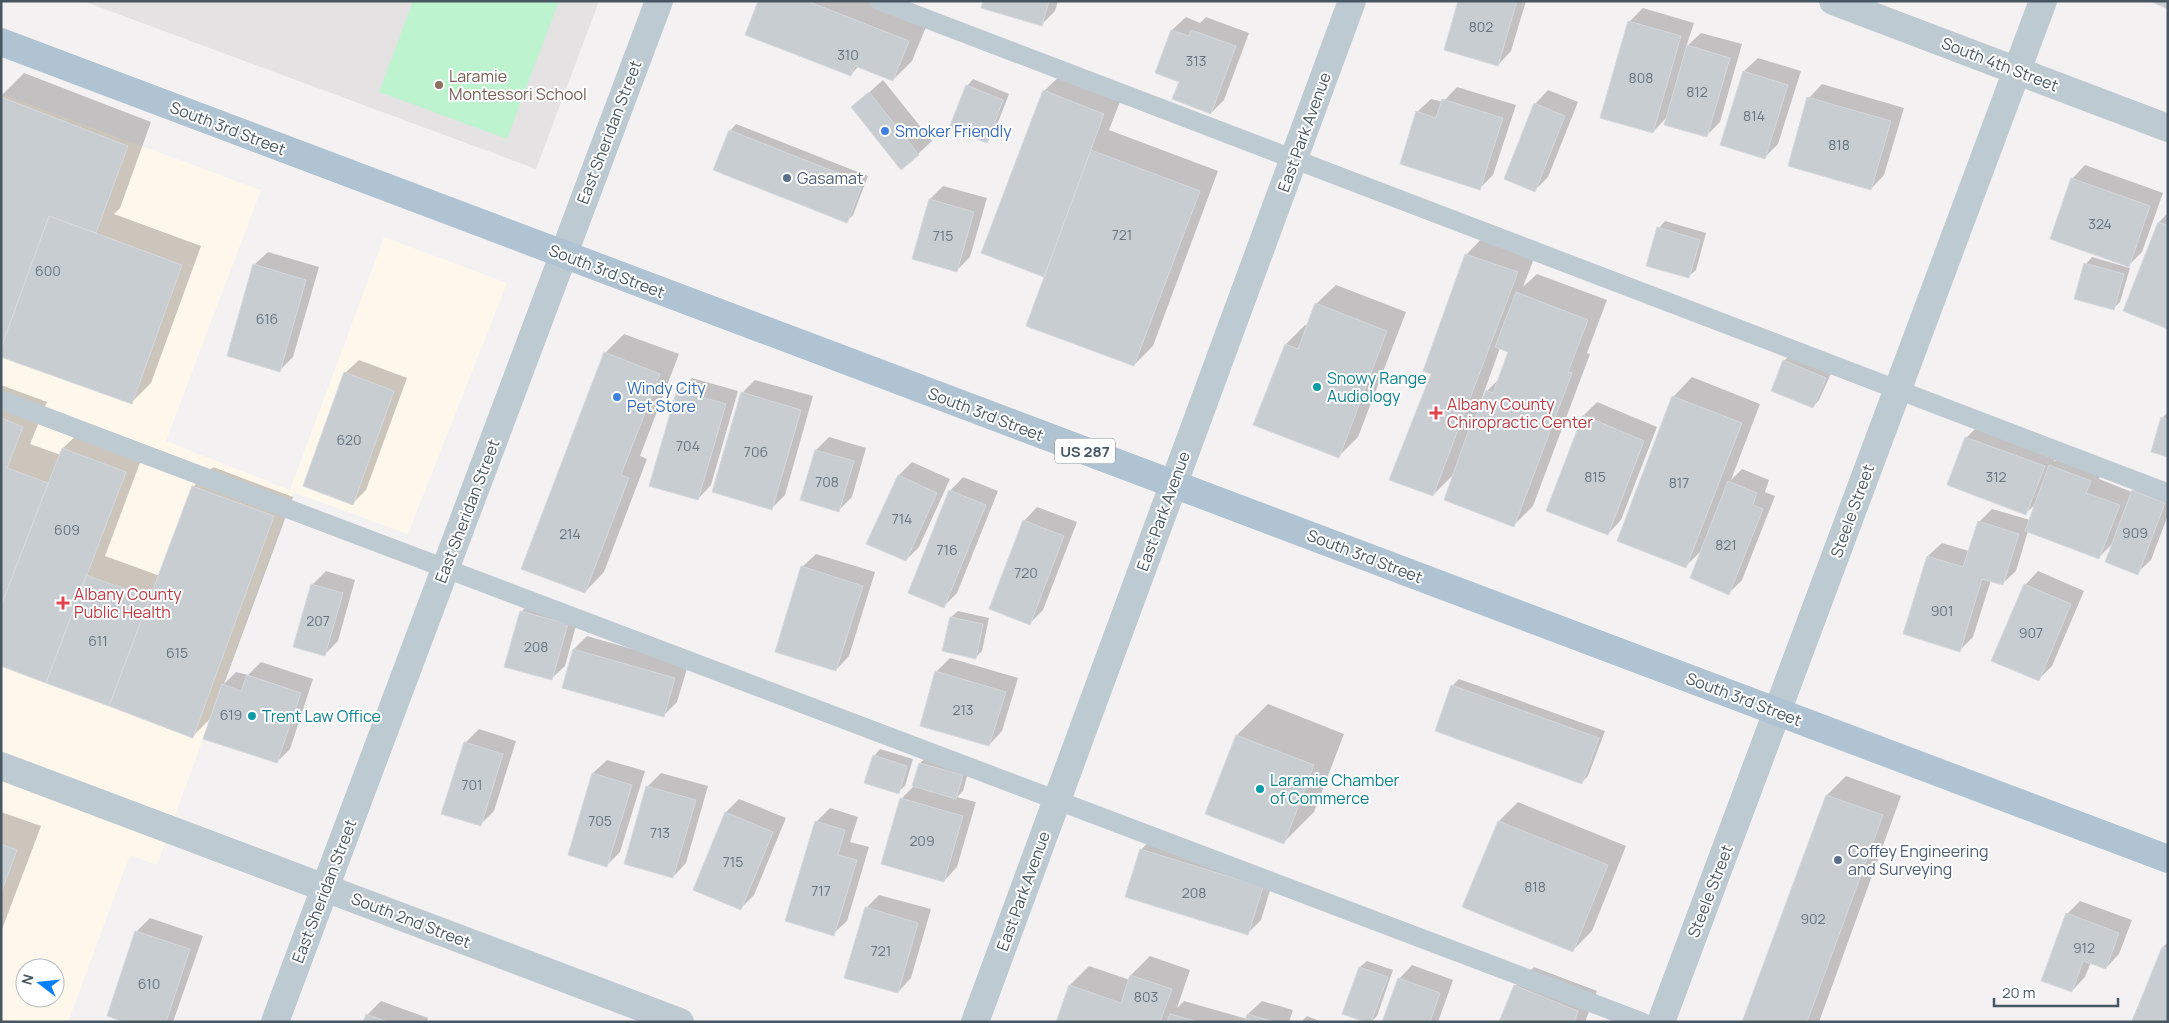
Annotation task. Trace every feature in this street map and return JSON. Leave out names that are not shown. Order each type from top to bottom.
[{"type":"main road","name":"South 3rd Street","points":[[1,42],[2168,860]]},
{"type":"street","name":"East Sheridan Street","points":[[275,1022],[658,1]]},
{"type":"street","name":"East Park Avenue","points":[[975,1022],[1352,1]]},
{"type":"street","name":"South 4th Street","points":[[1833,1],[2168,128]]},
{"type":"street","name":"Steele Street","points":[[1660,1022],[2043,1]]},
{"type":"street","name":"South 2nd Street","points":[[1,766],[680,1022]]},
{"type":"lane","points":[[880,1],[1896,391],[2168,493]]},
{"type":"lane","points":[[1,400],[1642,1022]]},
{"type":"shaded area","name":"Laramie Montessori School","points":[[83,1],[599,1],[536,169]]},
{"type":"shaded area","points":[[1,94],[261,190],[166,441],[290,490],[384,237],[507,283],[408,534],[293,492],[157,865],[130,855],[68,1022],[1,1022]]},
{"type":"green space","points":[[413,1],[559,1],[507,139],[379,92]]},
{"type":"building","points":[[758,1],[807,1],[909,41],[893,81],[855,66],[851,76],[745,35]]},
{"type":"building","points":[[983,1],[1049,1],[1042,26],[981,8]]},
{"type":"building","points":[[1458,1],[1517,1],[1498,66],[1444,50]]},
{"type":"building","points":[[2150,1],[2168,1],[2168,9]]},
{"type":"building","points":[[1628,21],[1681,36],[1653,133],[1600,118]]},
{"type":"building","points":[[1171,30],[1189,36],[1191,30],[1236,46],[1211,114],[1172,99],[1179,82],[1155,73]]},
{"type":"building","points":[[1687,45],[1730,58],[1707,137],[1664,125]]},
{"type":"building","points":[[1743,71],[1788,85],[1765,159],[1720,145]]},
{"type":"building","points":[[966,85],[1003,100],[987,143],[949,128]]},
{"type":"building","points":[[1043,90],[1104,114],[1044,277],[981,253]]},
{"type":"building","name":"Smoker Friendly","points":[[869,92],[919,155],[901,170],[851,107]]},
{"type":"building","points":[[1,97],[128,146],[96,233],[49,216],[1,348]]},
{"type":"building","points":[[1807,97],[1891,121],[1871,190],[1788,166]]},
{"type":"building","points":[[1442,99],[1503,118],[1480,190],[1400,164],[1416,111],[1436,118]]},
{"type":"building","points":[[1534,103],[1565,116],[1535,192],[1504,179]]},
{"type":"building","points":[[729,130],[863,183],[847,223],[713,170]]},
{"type":"building","points":[[1091,150],[1200,191],[1134,366],[1026,326]]},
{"type":"building","points":[[2071,178],[2150,206],[2129,267],[2050,239]]},
{"type":"building","points":[[929,199],[974,212],[957,272],[912,259]]},
{"type":"building","points":[[49,216],[182,265],[132,404],[1,357],[1,348]]},
{"type":"building","points":[[2158,222],[2168,226],[2168,329],[2123,311]]},
{"type":"building","points":[[1657,227],[1700,240],[1689,278],[1646,266]]},
{"type":"building","points":[[1465,254],[1518,272],[1433,496],[1389,480],[1431,374],[1423,371]]},
{"type":"building","points":[[2084,263],[2124,274],[2114,310],[2074,299]]},
{"type":"building","points":[[253,264],[306,280],[280,372],[227,356]]},
{"type":"building","points":[[1516,292],[1588,320],[1568,372],[1572,373],[1514,527],[1444,500],[1473,418],[1475,419],[1486,390],[1493,393],[1508,352],[1495,347]]},
{"type":"building","name":"Snowy Range Audiology","points":[[1315,303],[1387,331],[1339,458],[1253,425],[1285,344],[1298,349]]},
{"type":"building","points":[[604,352],[660,374],[621,475],[629,478],[585,593],[521,569]]},
{"type":"building","points":[[1783,360],[1826,378],[1813,408],[1771,391]]},
{"type":"building","points":[[344,372],[394,391],[353,505],[303,486]]},
{"type":"building","points":[[677,390],[726,404],[698,500],[649,486]]},
{"type":"building","points":[[741,392],[801,410],[772,510],[712,492]]},
{"type":"building","points":[[1672,396],[1742,423],[1686,568],[1617,541]]},
{"type":"building","points":[[1583,415],[1644,441],[1608,535],[1546,511]]},
{"type":"building","points":[[2161,417],[2168,419],[2168,457],[2151,452]]},
{"type":"building","points":[[1,418],[23,427],[7,468],[48,483],[1,606]]},
{"type":"building","points":[[1965,437],[2045,466],[2026,515],[1947,485]]},
{"type":"building","points":[[62,448],[126,472],[46,683],[1,666],[1,606]]},
{"type":"building","points":[[815,450],[854,461],[839,512],[800,500]]},
{"type":"building","points":[[2049,465],[2091,481],[2086,493],[2120,505],[2099,559],[2025,531]]},
{"type":"building","points":[[898,475],[937,493],[906,561],[866,544]]},
{"type":"building","points":[[1728,481],[1757,493],[1753,505],[1763,509],[1729,595],[1690,578]]},
{"type":"building","points":[[192,486],[274,516],[193,738],[109,706]]},
{"type":"building","points":[[949,490],[986,505],[944,608],[908,593]]},
{"type":"building","points":[[2132,490],[2165,503],[2138,575],[2105,562]]},
{"type":"building","points":[[1023,520],[1064,536],[1030,625],[989,609]]},
{"type":"building","points":[[1978,521],[2019,534],[2003,585],[1982,579],[1960,652],[1903,634],[1927,556],[1963,567]]},
{"type":"building","points":[[801,566],[863,586],[836,671],[775,652]]},
{"type":"building","points":[[86,575],[150,598],[109,706],[46,683]]},
{"type":"building","points":[[311,584],[343,593],[325,656],[293,647]]},
{"type":"building","points":[[2024,584],[2071,604],[2039,681],[1991,661]]},
{"type":"building","points":[[520,611],[568,624],[552,680],[504,667]]},
{"type":"building","points":[[950,617],[983,624],[976,659],[942,651]]},
{"type":"building","points":[[573,649],[675,678],[664,717],[562,688]]},
{"type":"building","points":[[935,671],[1006,692],[989,746],[920,726]]},
{"type":"building","name":"Trent Law Office","points":[[247,675],[301,693],[277,763],[203,739],[222,684],[241,691]]},
{"type":"building","points":[[1451,685],[1599,738],[1582,784],[1435,731]]},
{"type":"building","name":"Laramie Chamber of Commerce","points":[[1236,735],[1314,765],[1284,844],[1205,814]]},
{"type":"building","points":[[464,742],[503,754],[481,826],[441,814]]},
{"type":"building","points":[[873,755],[907,766],[899,794],[864,783]]},
{"type":"building","points":[[919,763],[963,775],[956,799],[912,786]]},
{"type":"building","points":[[592,773],[632,785],[607,867],[568,855]]},
{"type":"building","points":[[646,786],[696,800],[673,878],[624,864]]},
{"type":"building","points":[[1826,795],[1883,815],[1807,1022],[1742,1022]]},
{"type":"building","points":[[900,798],[963,816],[944,882],[881,864]]},
{"type":"building","points":[[725,812],[773,832],[741,910],[693,890]]},
{"type":"building","points":[[815,821],[845,830],[838,855],[857,860],[834,936],[785,921]]},
{"type":"building","points":[[1498,821],[1608,865],[1573,952],[1462,907]]},
{"type":"building","points":[[1,844],[17,850],[1,893]]},
{"type":"building","points":[[1140,849],[1263,887],[1248,935],[1125,897]]},
{"type":"building","points":[[865,907],[918,923],[898,993],[844,978]]},
{"type":"building","points":[[2066,913],[2119,933],[2106,969],[2083,961],[2072,992],[2041,981]]},
{"type":"building","points":[[135,931],[190,949],[166,1022],[124,1022],[107,1016]]},
{"type":"building","points":[[2162,947],[2168,949],[2168,1022],[2132,1022]]},
{"type":"building","points":[[1359,967],[1388,977],[1371,1022],[1365,1022],[1342,1014]]},
{"type":"building","points":[[1130,975],[1172,989],[1160,1022],[1056,1022],[1069,985],[1121,1003]]},
{"type":"building","points":[[1398,978],[1440,993],[1430,1022],[1382,1022]]},
{"type":"building","points":[[1514,985],[1578,1011],[1574,1022],[1499,1022]]},
{"type":"building","points":[[366,1014],[388,1022],[363,1022]]},
{"type":"building","points":[[1170,1014],[1198,1022],[1167,1022]]},
{"type":"building","points":[[1247,1014],[1275,1022],[1245,1022]]},
{"type":"place","name":"Laramie Montessori School","points":[[439,85]]},
{"type":"place","name":"Smoker Friendly","points":[[885,131]]},
{"type":"place","name":"Gasamat","points":[[787,178]]},
{"type":"place","name":"Snowy Range Audiology","points":[[1317,387]]},
{"type":"place","name":"Windy City Pet Store","points":[[617,397]]},
{"type":"place","name":"Albany County Chiropractic Center","points":[[1436,413]]},
{"type":"place","name":"Albany County Public Health","points":[[63,603]]},
{"type":"place","name":"Trent Law Office","points":[[252,716]]},
{"type":"place","name":"Laramie Chamber of Commerce","points":[[1260,789]]},
{"type":"place","name":"Coffey Engineering and Surveying","points":[[1838,860]]}]
